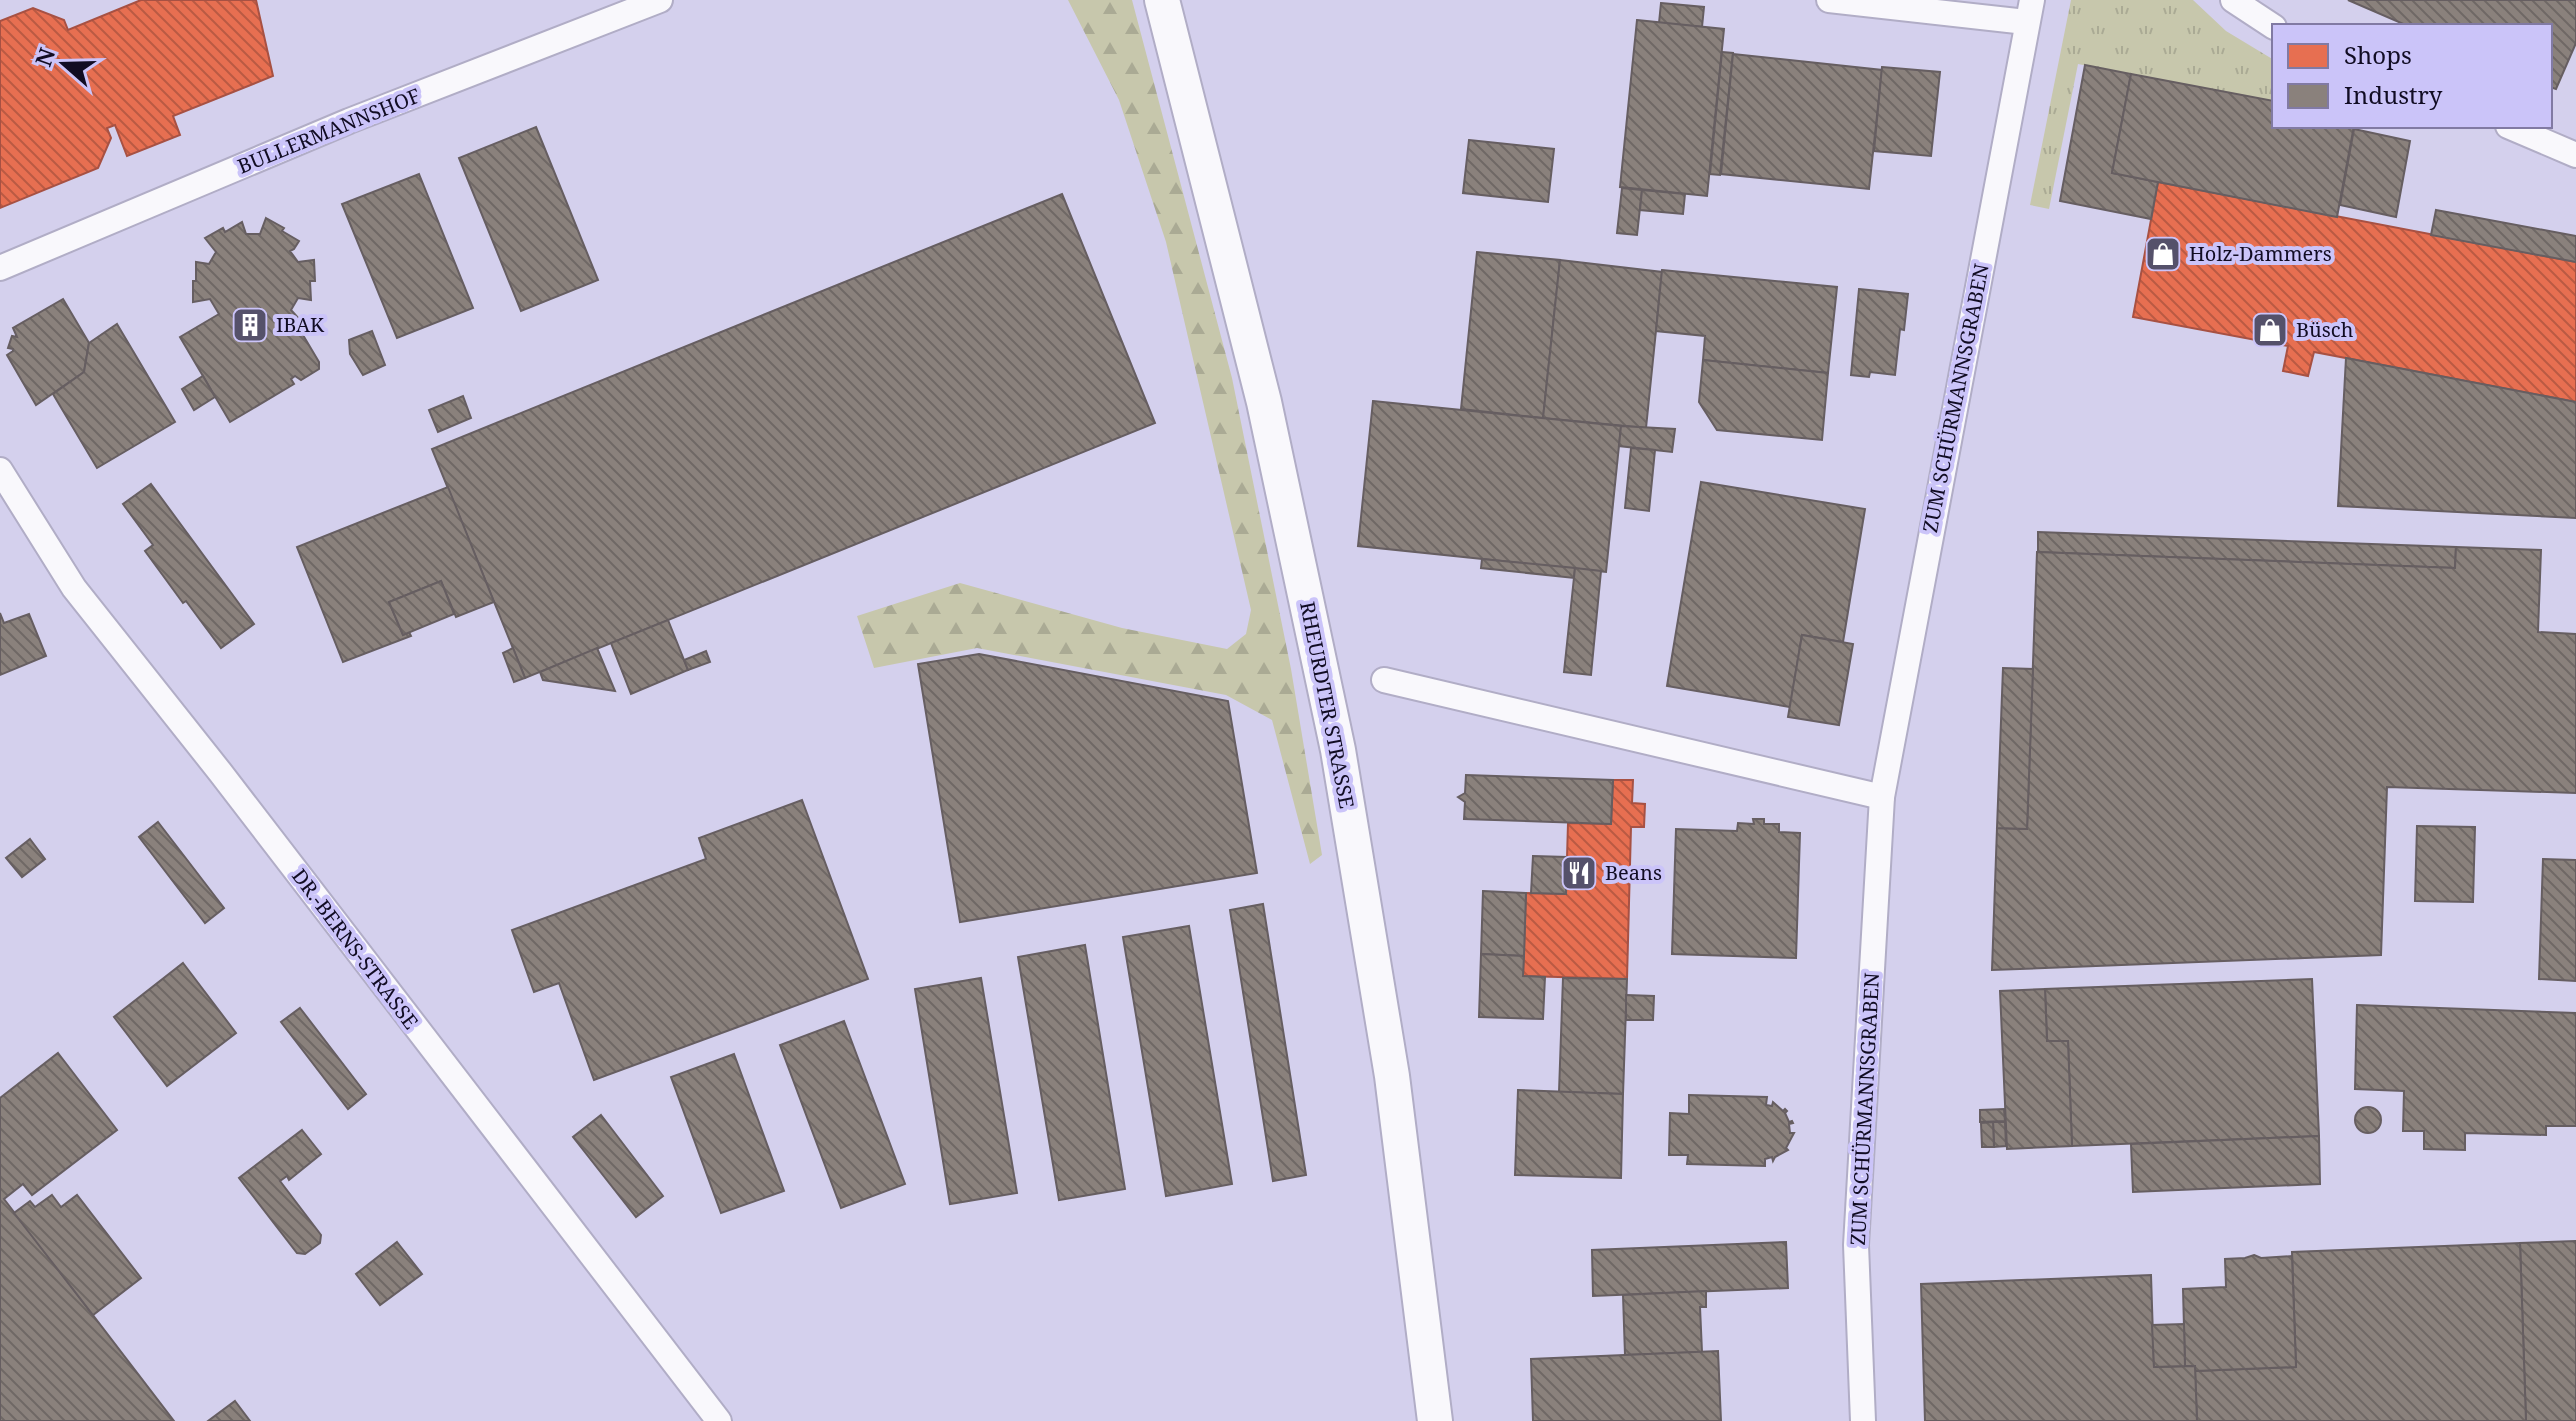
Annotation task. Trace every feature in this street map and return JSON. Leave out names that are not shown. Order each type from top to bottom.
[{"type":"main road","name":"RHEURDTER STRASSE","points":[[1162,0],[1264,402],[1338,750],[1392,1076],[1435,1421]]},
{"type":"street","points":[[1829,0],[2029,11]]},
{"type":"street","points":[[2233,0],[2272,26]]},
{"type":"street","name":"BULLERMANNSHOF","points":[[0,268],[349,121],[647,2]]},
{"type":"street","name":"ZUM SCHÜRMANNSGRABEN","points":[[1863,1421],[1856,1245],[1882,797],[2029,11]]},
{"type":"street","points":[[2513,128],[2576,155]]},
{"type":"street","name":"DR.-BERNS-STRASSE","points":[[0,470],[74,588],[220,772],[719,1421]]},
{"type":"street","points":[[1384,680],[1882,797]]},
{"type":"green space","points":[[1068,0],[1132,0],[1232,378],[1291,669],[1322,855],[1310,864],[1272,720],[1226,695],[977,648],[874,668],[857,616],[960,583],[1122,628],[1227,649],[1246,634],[1251,610],[1166,242],[1119,100]]},
{"type":"green space","points":[[2071,0],[2193,0],[2226,31],[2272,59],[2272,101],[2078,64],[2049,209],[2030,205]]},
{"type":"building: Shops","points":[[141,0],[256,0],[273,76],[173,116],[180,135],[127,156],[115,125],[107,128],[111,138],[98,168],[0,208],[0,21],[33,8],[64,20],[68,30]]},
{"type":"building: Shops","points":[[2158,182],[2576,262],[2576,402],[2314,352],[2308,376],[2283,371],[2288,346],[2133,317]]},
{"type":"building: Shops","points":[[1613,780],[1633,780],[1632,803],[1645,804],[1644,827],[1631,827],[1627,979],[1523,976],[1526,893],[1566,894],[1568,823],[1611,824]]},
{"type":"building: Industry","points":[[2348,0],[2576,0],[2576,43],[2556,89],[2552,88],[2552,24],[2403,24]]},
{"type":"building: Industry","points":[[1661,3],[1704,7],[1702,27],[1659,23]]},
{"type":"building: Industry","points":[[1637,20],[1724,29],[1707,196],[1620,187]]},
{"type":"building: Industry","points":[[1722,52],[1733,53],[1720,175],[1710,174]]},
{"type":"building: Industry","points":[[1733,54],[1882,70],[1869,189],[1721,174]]},
{"type":"building: Industry","points":[[2085,65],[2131,74],[2112,173],[2158,182],[2151,219],[2060,201]]},
{"type":"building: Industry","points":[[1882,67],[1940,72],[1931,156],[1874,151]]},
{"type":"building: Industry","points":[[2131,74],[2272,101],[2272,128],[2354,128],[2337,217],[2112,173]]},
{"type":"building: Industry","points":[[536,127],[598,280],[521,311],[459,158]]},
{"type":"building: Industry","points":[[2354,129],[2410,141],[2396,217],[2340,205]]},
{"type":"building: Industry","points":[[1469,140],[1554,149],[1548,202],[1463,193]]},
{"type":"building: Industry","points":[[419,174],[473,308],[397,338],[342,204]]},
{"type":"building: Industry","points":[[1622,188],[1642,190],[1637,235],[1617,233]]},
{"type":"building: Industry","points":[[1642,190],[1685,194],[1683,214],[1640,210]]},
{"type":"building: Industry","points":[[1062,194],[1155,423],[525,678],[432,449]]},
{"type":"building: Industry","points":[[2436,210],[2576,236],[2576,262],[2431,235]]},
{"type":"building: Industry","name":"IBAK","points":[[266,218],[299,241],[290,251],[298,262],[314,260],[315,281],[310,281],[311,300],[298,298],[291,310],[300,320],[300,330],[319,362],[319,369],[301,380],[295,376],[291,379],[294,384],[230,422],[180,337],[219,314],[210,299],[193,302],[196,262],[209,264],[216,252],[205,238],[223,228],[225,232],[242,222],[246,234],[260,234]]},
{"type":"building: Industry","points":[[1477,252],[1560,260],[1543,418],[1461,409]]},
{"type":"building: Industry","points":[[1560,260],[1662,272],[1646,428],[1543,418]]},
{"type":"building: Industry","points":[[1662,270],[1837,287],[1828,373],[1703,360],[1705,336],[1656,331]]},
{"type":"building: Industry","points":[[1859,289],[1908,294],[1895,375],[1870,372],[1869,377],[1851,375]]},
{"type":"building: Industry","points":[[63,299],[89,343],[84,372],[36,405],[7,355],[13,351],[8,348],[12,336],[17,337],[13,328]]},
{"type":"building: Industry","points":[[117,324],[175,422],[97,468],[53,394],[84,372],[89,343]]},
{"type":"building: Industry","points":[[372,331],[385,365],[363,375],[350,354],[349,340]]},
{"type":"building: Industry","points":[[2346,358],[2576,402],[2576,518],[2338,506]]},
{"type":"building: Industry","points":[[1703,360],[1828,373],[1822,440],[1717,430],[1699,402]]},
{"type":"building: Industry","points":[[203,376],[215,397],[194,410],[182,389]]},
{"type":"building: Industry","points":[[463,396],[471,418],[438,432],[429,410]]},
{"type":"building: Industry","points":[[1373,401],[1621,426],[1606,572],[1358,546]]},
{"type":"building: Industry","points":[[1621,426],[1675,429],[1672,452],[1619,446]]},
{"type":"building: Industry","points":[[1631,448],[1655,450],[1649,511],[1625,508]]},
{"type":"building: Industry","points":[[1701,482],[1865,509],[1843,642],[1802,635],[1790,707],[1667,686]]},
{"type":"building: Industry","points":[[151,484],[254,624],[221,648],[145,551],[153,545],[123,504]]},
{"type":"building: Industry","points":[[448,487],[494,602],[456,617],[441,581],[389,602],[403,635],[409,632],[411,636],[343,662],[297,547]]},
{"type":"building: Industry","points":[[2038,532],[2456,547],[2455,568],[2038,552]]},
{"type":"building: Industry","points":[[2456,547],[2541,550],[2538,632],[2576,634],[2576,793],[2387,787],[2381,955],[1992,970],[1997,828],[2027,829],[2037,552],[2455,568]]},
{"type":"building: Industry","points":[[1482,559],[1575,568],[1574,578],[1481,568]]},
{"type":"building: Industry","points":[[1575,568],[1601,571],[1591,675],[1564,672]]},
{"type":"building: Industry","points":[[441,581],[454,614],[403,635],[389,602]]},
{"type":"building: Industry","points":[[0,613],[4,623],[29,614],[46,656],[0,675]]},
{"type":"building: Industry","points":[[668,620],[688,670],[631,694],[611,643]]},
{"type":"building: Industry","points":[[1802,635],[1853,644],[1839,725],[1788,717]]},
{"type":"building: Industry","points":[[513,648],[525,678],[514,682],[503,653]]},
{"type":"building: Industry","points":[[597,648],[615,691],[543,680],[540,672]]},
{"type":"building: Industry","points":[[706,651],[710,662],[688,670],[684,660]]},
{"type":"building: Industry","points":[[979,654],[1228,701],[1257,873],[960,922],[918,664]]},
{"type":"building: Industry","points":[[2003,668],[2033,669],[2027,829],[1997,828]]},
{"type":"building: Industry","points":[[1466,775],[1613,780],[1611,824],[1464,819],[1465,802],[1458,797],[1465,793]]},
{"type":"building: Industry","points":[[802,800],[868,979],[594,1080],[559,983],[534,992],[512,930],[706,859],[699,838]]},
{"type":"building: Industry","points":[[1753,819],[1764,819],[1764,824],[1779,824],[1779,832],[1800,833],[1796,958],[1672,954],[1676,829],[1737,831],[1738,823],[1754,824]]},
{"type":"building: Industry","points":[[158,822],[224,908],[205,923],[139,837]]},
{"type":"building: Industry","points":[[2417,826],[2475,827],[2473,902],[2415,901]]},
{"type":"building: Industry","points":[[30,839],[45,859],[22,877],[6,858]]},
{"type":"building: Industry","points":[[1533,856],[1567,857],[1566,894],[1531,893]]},
{"type":"building: Industry","points":[[2543,859],[2576,860],[2576,981],[2539,979]]},
{"type":"building: Industry","points":[[1483,891],[1526,893],[1524,956],[1481,954]]},
{"type":"building: Industry","points":[[1263,904],[1306,1175],[1273,1181],[1230,910]]},
{"type":"building: Industry","points":[[1189,926],[1232,1184],[1166,1196],[1123,937]]},
{"type":"building: Industry","points":[[1085,945],[1125,1189],[1059,1200],[1018,957]]},
{"type":"building: Industry","points":[[1481,954],[1524,956],[1523,976],[1545,977],[1543,1019],[1479,1017]]},
{"type":"building: Industry","points":[[183,963],[236,1033],[167,1086],[114,1017]]},
{"type":"building: Industry","points":[[981,978],[1017,1193],[950,1204],[915,989]]},
{"type":"building: Industry","points":[[1563,978],[1627,979],[1623,1094],[1559,1092]]},
{"type":"building: Industry","points":[[2312,979],[2319,1136],[2072,1146],[2068,1041],[2047,1041],[2045,989]]},
{"type":"building: Industry","points":[[2045,989],[2047,1041],[2068,1041],[2072,1146],[2007,1149],[2000,991]]},
{"type":"building: Industry","points":[[1626,995],[1654,996],[1653,1020],[1626,1020]]},
{"type":"building: Industry","points":[[2357,1005],[2576,1013],[2576,1126],[2546,1126],[2546,1135],[2465,1133],[2465,1150],[2424,1149],[2424,1131],[2403,1131],[2404,1091],[2355,1089]]},
{"type":"building: Industry","points":[[300,1008],[366,1094],[348,1109],[281,1022]]},
{"type":"building: Industry","points":[[844,1021],[905,1184],[841,1208],[780,1045]]},
{"type":"building: Industry","points":[[58,1053],[117,1130],[32,1195],[23,1184],[4,1199],[174,1421],[0,1421],[0,1098]]},
{"type":"building: Industry","points":[[734,1054],[784,1191],[721,1213],[671,1077]]},
{"type":"building: Industry","points":[[1518,1090],[1623,1094],[1621,1178],[1515,1175]]},
{"type":"building: Industry","points":[[1689,1095],[1767,1097],[1766,1105],[1772,1106],[1773,1102],[1783,1111],[1785,1109],[1789,1122],[1793,1123],[1789,1124],[1790,1133],[1794,1133],[1786,1148],[1788,1150],[1773,1161],[1772,1157],[1765,1159],[1765,1166],[1687,1164],[1688,1155],[1669,1155],[1670,1113],[1689,1114]]},
{"type":"building: Industry","points":[[2368,1107],[2377,1111],[2381,1120],[2377,1129],[2368,1133],[2359,1129],[2355,1120],[2359,1111]]},
{"type":"building: Industry","points":[[2004,1109],[2005,1121],[1980,1122],[1980,1110]]},
{"type":"building: Industry","points":[[601,1115],[663,1196],[636,1217],[573,1137]]},
{"type":"building: Industry","points":[[1993,1122],[2005,1122],[2006,1146],[1994,1147]]},
{"type":"building: Industry","points":[[1993,1122],[1994,1147],[1982,1147],[1981,1123]]},
{"type":"building: Industry","points":[[302,1130],[321,1154],[289,1180],[287,1176],[280,1181],[321,1235],[320,1243],[305,1254],[297,1253],[239,1178]]},
{"type":"building: Industry","points":[[2319,1136],[2320,1184],[2133,1192],[2131,1144]]},
{"type":"building: Industry","points":[[52,1195],[61,1207],[77,1195],[141,1278],[93,1315],[14,1213],[30,1201],[35,1207]]},
{"type":"building: Industry","points":[[2576,1241],[2576,1421],[2526,1421],[2520,1243]]},
{"type":"building: Industry","points":[[397,1242],[422,1274],[380,1305],[356,1274]]},
{"type":"building: Industry","points":[[1786,1242],[1788,1288],[1593,1296],[1592,1250]]},
{"type":"building: Industry","points":[[2520,1243],[2526,1421],[2197,1421],[2195,1371],[2296,1367],[2292,1252]]},
{"type":"building: Industry","points":[[2254,1255],[2261,1258],[2292,1256],[2296,1367],[2195,1371],[2195,1366],[2185,1366],[2183,1289],[2226,1287],[2225,1259]]},
{"type":"building: Industry","points":[[2151,1275],[2154,1367],[2195,1366],[2197,1421],[1925,1421],[1921,1284]]},
{"type":"building: Industry","points":[[1706,1291],[1706,1307],[1700,1307],[1702,1352],[1625,1355],[1623,1295]]},
{"type":"building: Industry","points":[[2184,1324],[2185,1366],[2154,1367],[2152,1325]]},
{"type":"building: Industry","points":[[1718,1351],[1721,1421],[1533,1421],[1531,1359]]},
{"type":"building: Industry","points":[[235,1401],[250,1421],[208,1421]]},
{"type":"place","name":"Holz-Dammers","points":[[2163,254]]},
{"type":"place","name":"IBAK","points":[[250,325]]},
{"type":"place","name":"Büsch","points":[[2270,330]]},
{"type":"place","name":"Beans","points":[[1579,873]]}]
